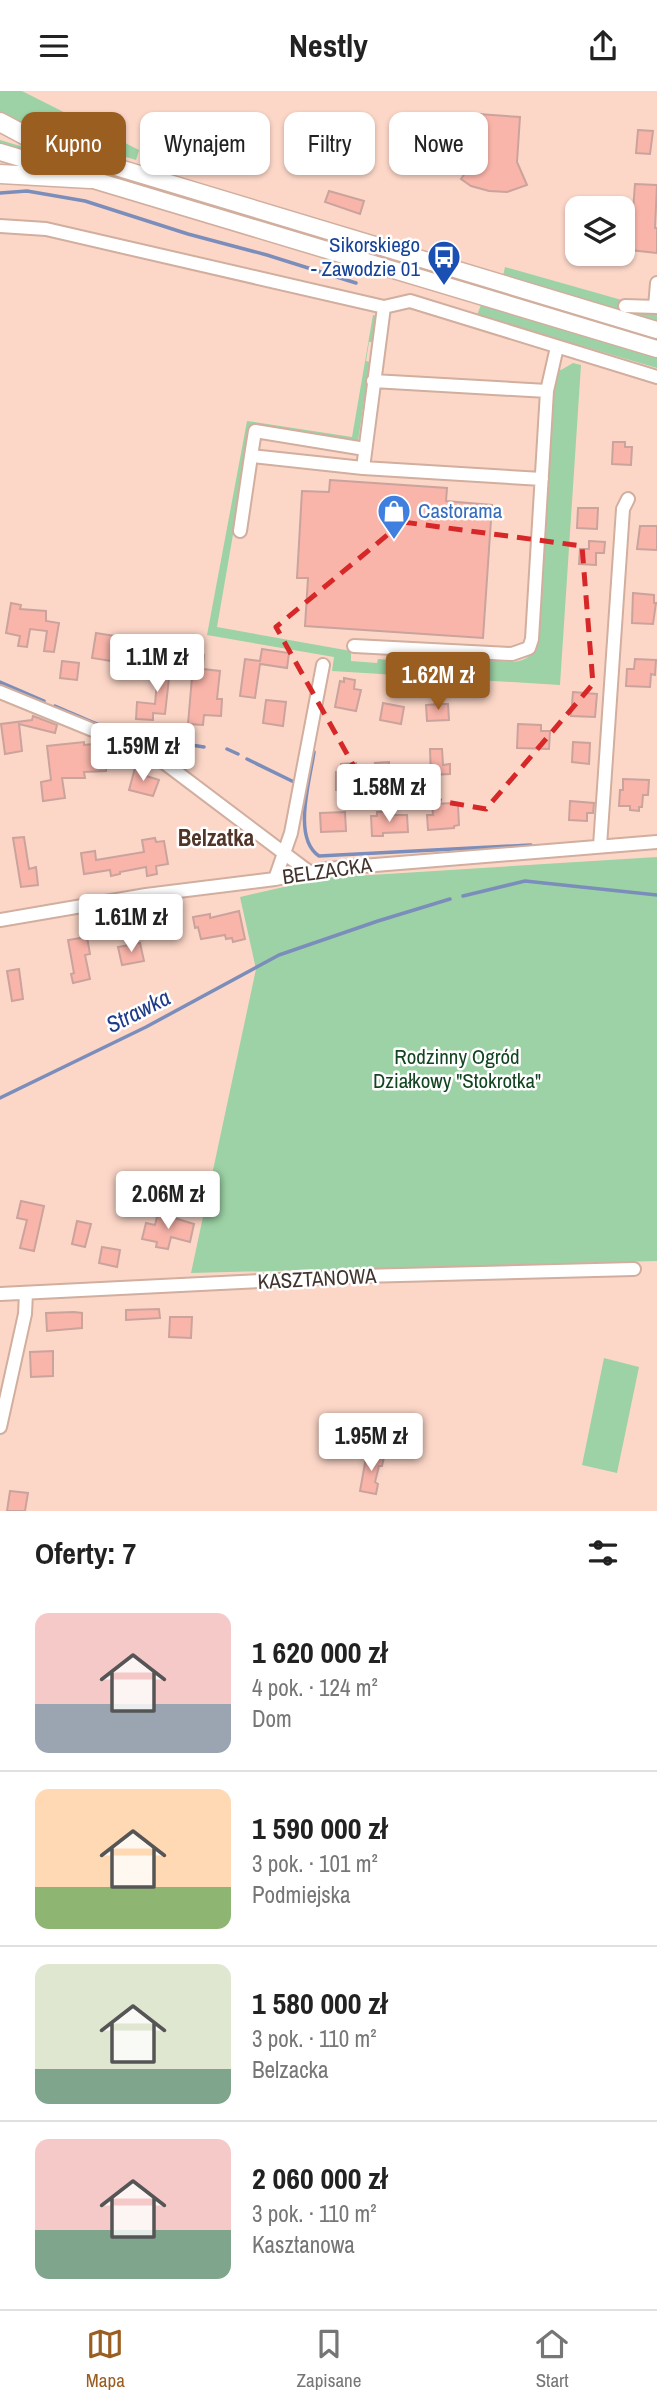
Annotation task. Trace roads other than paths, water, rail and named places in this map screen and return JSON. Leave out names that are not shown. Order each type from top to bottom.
[{"type":"highway","points":[[0,122],[21,133]]},
{"type":"highway","points":[[0,174],[90,179]]},
{"type":"main road","points":[[0,131],[21,138]]},
{"type":"main road","points":[[0,152],[657,349]]},
{"type":"main road","points":[[126,170],[657,330]]},
{"type":"street","points":[[0,226],[46,229],[384,307],[410,301],[657,377]]},
{"type":"street","points":[[625,306],[656,307],[657,283]]},
{"type":"street","points":[[363,468],[384,307]]},
{"type":"street","points":[[354,646],[512,654],[529,648],[532,639],[547,391],[557,347]]},
{"type":"street","points":[[373,381],[547,391]]},
{"type":"street","points":[[240,531],[255,431],[365,449]]},
{"type":"street","points":[[251,456],[363,468],[542,479]]},
{"type":"street","points":[[600,846],[623,509],[628,499]]},
{"type":"street","points":[[275,879],[291,833],[323,665]]},
{"type":"street","points":[[0,692],[127,744],[156,759],[309,872]]},
{"type":"street","name":"BELZACKA","points":[[0,920],[146,895],[275,879],[309,872],[463,856],[657,842]]},
{"type":"street","name":"KASZTANOWA","points":[[0,1294],[361,1276],[634,1269]]},
{"type":"street","points":[[0,1427],[25,1314],[26,1293]]},
{"type":"waterway","points":[[0,193],[27,191],[85,201],[356,283]]},
{"type":"waterway","points":[[0,682],[44,701]]},
{"type":"waterway","points":[[55,706],[118,732],[157,742]]},
{"type":"waterway","points":[[172,742],[204,747]]},
{"type":"waterway","points":[[227,749],[238,754]]},
{"type":"waterway","points":[[314,752],[304,823],[311,848],[319,856],[531,845]]},
{"type":"waterway","points":[[247,759],[296,783]]},
{"type":"waterway","name":"Strawka","points":[[463,896],[525,881],[657,895]]},
{"type":"waterway","name":"Strawka","points":[[0,1098],[146,1027],[279,955],[450,899]]},
{"type":"place","name":"Sikorskiego - Zawodzie 01","points":[[444,287]]},
{"type":"place","name":"Castorama","points":[[394,541]]},
{"type":"district","name":"Belzatka","points":[[216,838]]},
{"type":"park label","name":"Rodzinny Ogród Działkowy \"Stokrotka\"","points":[[457,1069]]}]
